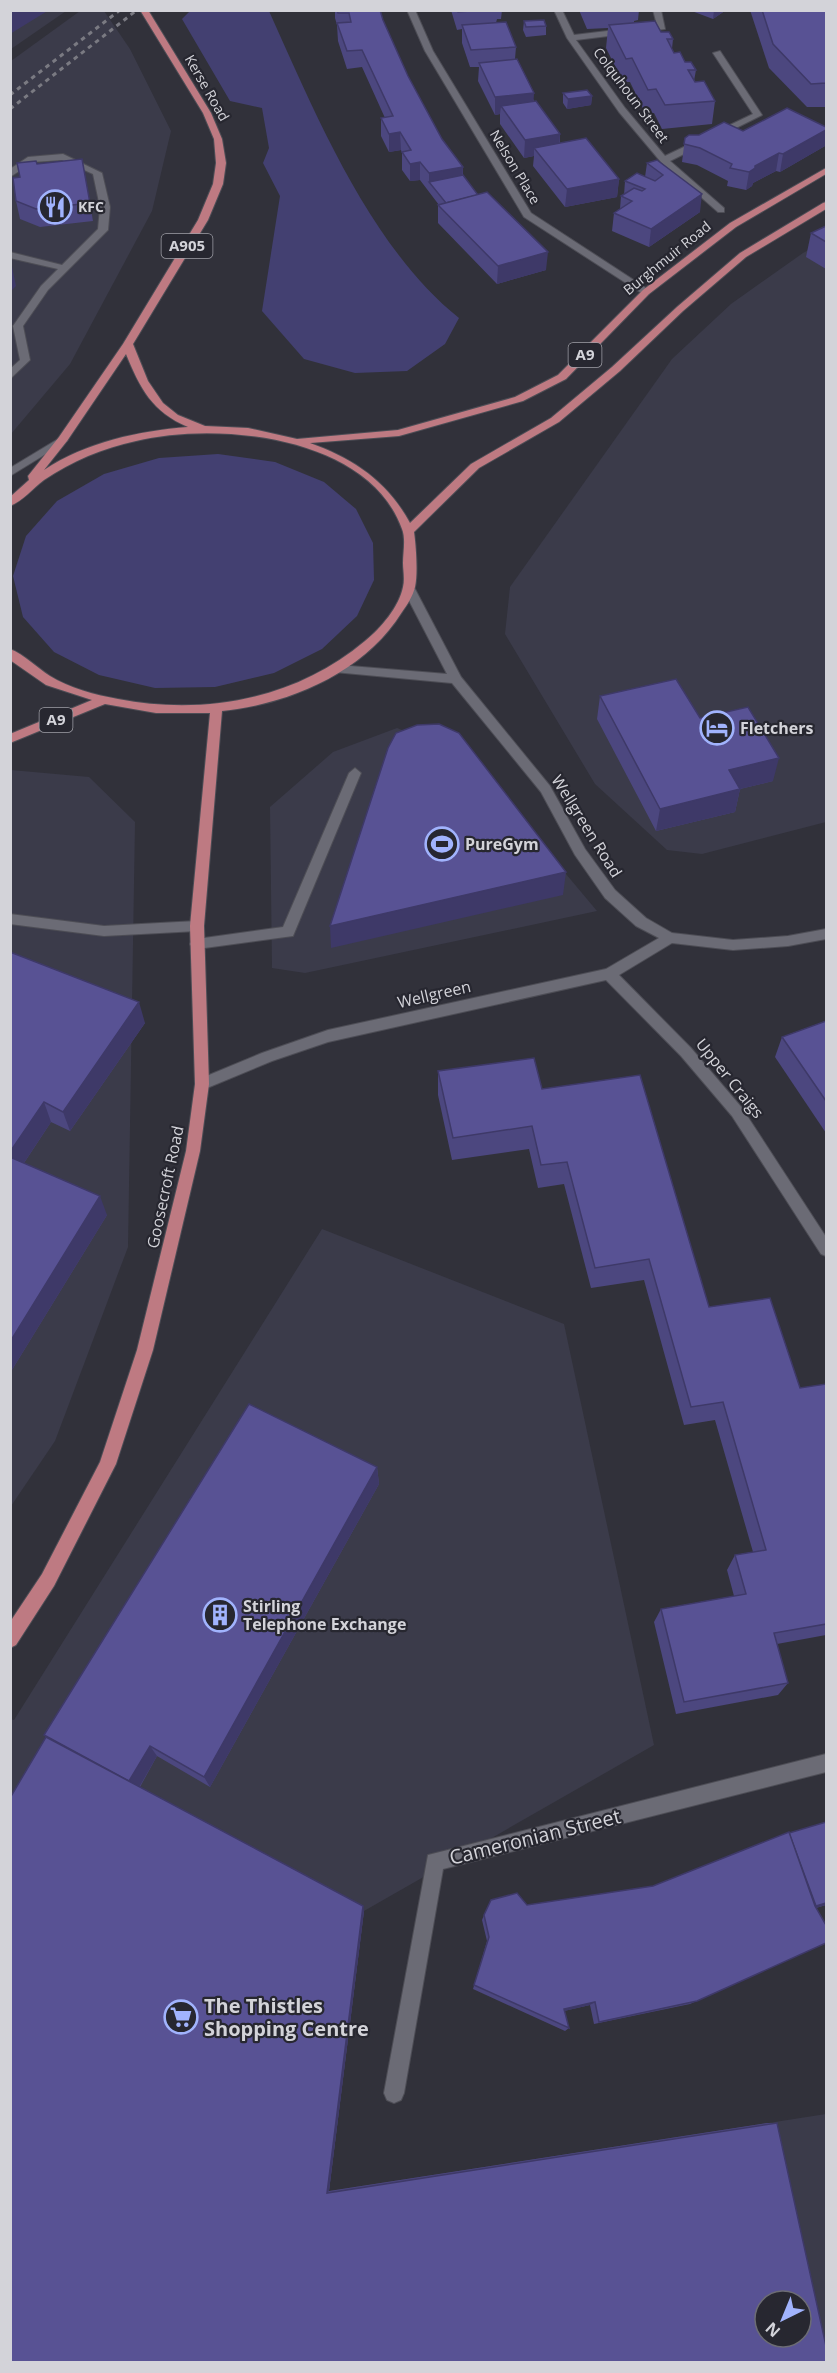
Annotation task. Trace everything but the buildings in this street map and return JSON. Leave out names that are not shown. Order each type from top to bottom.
[{"type":"main road","name":"Kerse Road","points":[[12,501],[63,439],[128,344],[203,220],[218,184],[221,163],[218,139],[207,113],[144,10]]},
{"type":"main road","name":"Burghmuir Road","points":[[298,441],[399,432],[519,399],[562,377],[646,292],[733,225],[826,171]]},
{"type":"main road","name":"A9","points":[[409,531],[476,466],[555,420],[616,369],[680,309],[743,255],[826,205]]},
{"type":"main road","points":[[128,344],[140,377],[153,396],[168,412],[202,428]]},
{"type":"main road","points":[[10,653],[51,682],[102,701],[158,710],[216,709],[281,695],[338,669],[383,632],[409,589],[409,531],[387,493],[348,462],[298,441],[251,431],[202,428],[148,434],[97,448],[52,470],[12,501]]},
{"type":"main road","name":"A9","points":[[10,739],[102,701]]},
{"type":"main road","name":"Goosecroft Road","points":[[10,1639],[48,1580],[108,1464],[145,1350],[194,1151],[202,1084],[197,926],[216,709]]},
{"type":"street","name":"Nelson Place","points":[[411,10],[429,51],[527,215],[646,292]]},
{"type":"street","name":"Colquhoun Street","points":[[558,10],[571,38],[622,110],[664,160],[722,210]]},
{"type":"street","points":[[571,38],[662,27],[657,10]]},
{"type":"street","points":[[664,160],[758,115],[717,53]]},
{"type":"street","points":[[10,174],[31,159],[63,157],[97,173],[105,207],[103,230],[44,288],[18,326],[26,360],[10,376]]},
{"type":"street","points":[[10,255],[64,268]]},
{"type":"street","points":[[10,473],[63,439]]},
{"type":"street","points":[[409,589],[456,679]]},
{"type":"street","points":[[338,669],[456,679]]},
{"type":"street","name":"Wellgreen Road","points":[[456,679],[546,789],[580,852],[610,894],[641,922],[670,938],[733,945],[788,942],[826,934]]},
{"type":"street","points":[[197,944],[288,932],[355,773]]},
{"type":"street","points":[[10,919],[104,931],[197,926]]},
{"type":"street","name":"Wellgreen","points":[[202,1084],[267,1057],[328,1036],[609,974],[670,938]]},
{"type":"street","name":"Upper Craigs","points":[[609,974],[686,1052],[737,1112],[826,1249]]},
{"type":"street","name":"Cameronian Street","points":[[394,2093],[435,1862],[826,1763]]},
{"type":"shaded area","points":[[11,11],[66,11],[11,49]]},
{"type":"shaded area","points":[[80,11],[104,11],[130,49],[171,131],[152,211],[70,364],[11,434],[11,61]]},
{"type":"shaded area","points":[[190,11],[269,11],[326,134],[372,217],[427,289],[459,318],[445,344],[407,371],[355,373],[304,359],[262,311],[280,196],[263,163],[269,148],[262,108],[230,101],[182,19]]},
{"type":"shaded area","points":[[826,240],[826,822],[702,854],[667,850],[595,784],[505,634],[510,587],[672,359],[731,304],[803,253]]},
{"type":"shaded area","points":[[218,454],[275,462],[324,482],[356,509],[373,543],[374,580],[357,616],[322,649],[274,673],[215,687],[155,688],[99,675],[54,652],[23,617],[13,576],[26,536],[57,501],[104,474],[159,458]]},
{"type":"shaded area","points":[[397,728],[468,757],[597,911],[305,973],[272,968],[270,807],[333,752]]},
{"type":"shaded area","points":[[11,770],[89,777],[135,822],[128,1247],[55,1441],[11,1506]]},
{"type":"shaded area","points":[[322,1229],[564,1324],[654,1745],[364,1911],[329,2191],[826,2114],[826,2362],[11,2362],[10,1719],[14,1720]]},
{"type":"railway","points":[[10,95],[120,10]]},
{"type":"railway","points":[[10,109],[137,10]]},
{"type":"place","name":"KFC","points":[[55,207]]},
{"type":"place","name":"Fletchers","points":[[717,728]]},
{"type":"place","name":"PureGym","points":[[442,844]]},
{"type":"place","name":"Stirling Telephone Exchange","points":[[220,1615]]},
{"type":"place","name":"The Thistles Shopping Centre","points":[[181,2017]]}]
